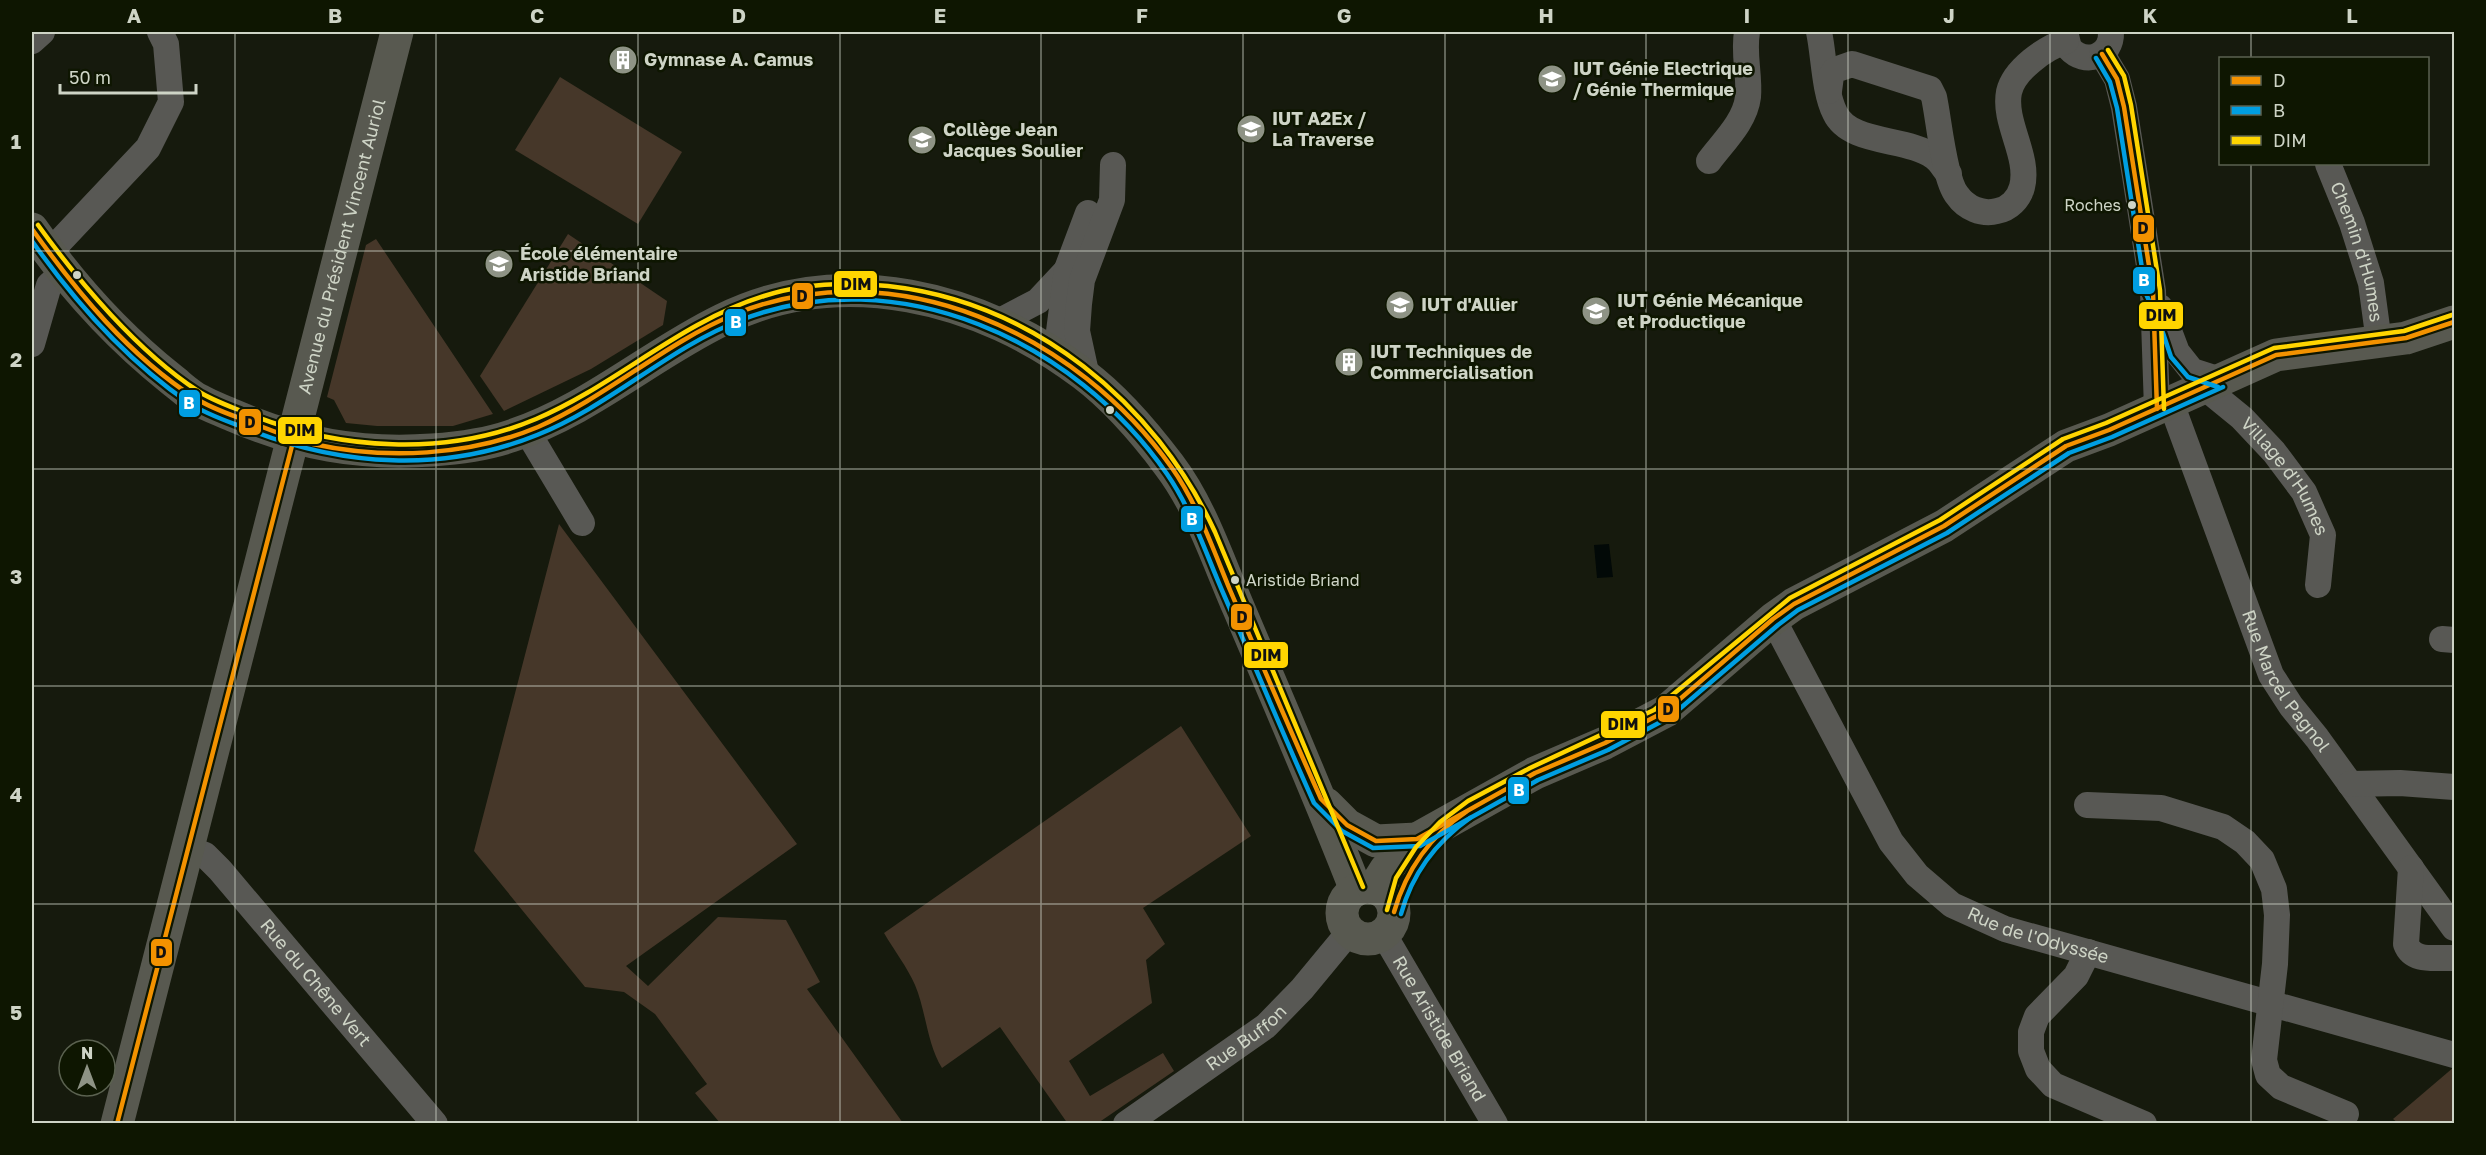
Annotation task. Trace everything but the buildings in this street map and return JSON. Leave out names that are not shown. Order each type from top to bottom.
[{"type":"main road","name":"Avenue du Président Vincent Auriol","points":[[117,1124],[397,32]]},
{"type":"main road","points":[[48,251],[97,311],[147,360],[198,400],[294,438],[313,444],[358,451],[401,452],[464,448],[527,431],[560,416],[723,319],[758,305],[796,296],[858,290],[897,293],[926,298],[996,323],[1056,355],[1087,377],[1138,428],[1171,468],[1198,513],[1321,799],[1377,906]]},
{"type":"main road","points":[[1377,906],[1386,869],[1416,839],[1535,772],[1605,743],[1666,711],[1773,619],[1794,604],[1944,526],[2066,446],[2164,406],[2276,355],[2406,338],[2454,322]]},
{"type":"main road","points":[[305,392],[331,427],[345,436],[362,444],[401,452]]},
{"type":"main road","points":[[1321,799],[1347,825],[1376,841],[1416,839]]},
{"type":"main road","points":[[1377,906],[1403,882],[1425,850],[1459,816]]},
{"type":"main road","points":[[1350,931],[1346,925],[1343,909],[1349,895],[1377,906]]},
{"type":"street","points":[[32,40],[42,32]]},
{"type":"street","points":[[32,344],[49,285],[48,251],[148,148],[171,102],[166,44],[160,32]]},
{"type":"street","points":[[1709,161],[1741,120],[1746,109],[1748,97],[1745,57],[1747,32]]},
{"type":"street","points":[[1820,37],[1833,55],[1852,64],[1930,89],[1937,108],[1949,174],[1956,194],[1967,206],[1982,212],[1998,211],[2013,203],[2022,190],[2024,176],[2009,105],[2009,92],[2020,72],[2066,36],[2069,48],[2080,57],[2095,57],[2106,43]]},
{"type":"street","points":[[1820,37],[1821,53],[1834,112],[1842,123],[1853,130],[1924,151],[1935,157],[1949,174]]},
{"type":"street","points":[[2106,43],[2124,107],[2152,291],[2167,321],[2177,352],[2192,371],[2212,384]]},
{"type":"street","points":[[1829,91],[1831,76],[1835,70],[1852,64]]},
{"type":"street","points":[[1056,355],[1067,269],[1096,193],[1113,165],[1112,200],[1082,280],[1079,304],[1077,331],[1087,377]]},
{"type":"street","name":"Chemin d'Humes","points":[[2328,165],[2352,223],[2371,283],[2379,342]]},
{"type":"street","points":[[996,323],[1038,301],[1067,269]]},
{"type":"street","name":"Rue Marcel Pagnol","points":[[2152,291],[2164,406],[2271,675],[2291,706],[2454,928]]},
{"type":"street","name":"Village d'Humes","points":[[2212,384],[2274,452],[2304,492],[2323,535],[2318,585]]},
{"type":"street","points":[[527,431],[582,523]]},
{"type":"street","name":"Rue de l'Odyssée","points":[[1773,619],[1891,842],[1917,875],[1952,905],[2005,929],[2454,1055]]},
{"type":"street","points":[[2350,784],[2400,783],[2454,787]]},
{"type":"street","points":[[2087,804],[2161,808],[2223,827],[2245,842],[2262,860],[2274,890],[2277,915],[2275,964],[2264,1060],[2268,1076],[2281,1087],[2346,1114]]},
{"type":"street","name":"Rue du Chêne Vert","points":[[189,849],[205,855],[220,870],[435,1124]]},
{"type":"street","points":[[2411,868],[2406,944],[2409,952],[2416,957],[2454,958]]},
{"type":"street","name":"Rue Aristide Briand","points":[[1377,906],[1495,1124]]},
{"type":"street","name":"Rue Buffon","points":[[1126,1124],[1266,1026],[1302,989],[1350,931]]},
{"type":"street","points":[[2088,952],[2076,976],[2037,1016],[2031,1032],[2031,1051],[2038,1069],[2053,1086],[2144,1124]]},
{"type":"shaded area","points":[[560,77],[682,152],[638,224],[515,150]]},
{"type":"shaded area","points":[[568,234],[667,301],[663,325],[591,369],[504,411],[480,376]]},
{"type":"shaded area","points":[[376,239],[493,414],[453,426],[377,426],[346,423],[334,400],[327,397],[366,245]]},
{"type":"shaded area","points":[[559,524],[797,844],[626,966],[648,986],[718,917],[786,920],[820,982],[807,989],[903,1123],[720,1123],[695,1093],[707,1084],[655,1014],[624,992],[585,987],[474,851]]},
{"type":"shaded area","points":[[1609,544],[1613,577],[1597,578],[1594,545]]},
{"type":"shaded area","points":[[1181,726],[1251,836],[1143,908],[1165,944],[1146,960],[1152,1003],[1069,1061],[1090,1096],[1163,1053],[1174,1071],[1098,1123],[1068,1124],[1000,1027],[942,1068],[933,1049],[915,985],[884,933]]},
{"type":"shaded area","points":[[2454,1067],[2454,1123],[2398,1123],[2393,1119]]},
{"type":"transit line","name":"DIM","points":[[2108,50],[2124,76],[2131,105],[2160,290],[2164,409]]},
{"type":"transit line","name":"D","points":[[2102,54],[2117,79],[2124,107],[2153,291],[2157,409]]},
{"type":"transit line","name":"B","points":[[2096,58],[2110,82],[2117,108],[2146,294],[2160,324],[2171,357],[2188,377],[2218,387]]},
{"type":"transit line","name":"DIM","points":[[38,225],[72,270],[111,315],[153,357],[198,391],[223,404],[283,426],[356,441],[429,444],[502,431],[536,419],[565,405],[704,321],[733,307],[794,288],[841,284],[888,286],[941,296],[992,313],[1039,337],[1083,366],[1123,401],[1159,441],[1190,485],[1215,532],[1363,887]]},
{"type":"transit line","name":"D","points":[[32,229],[67,276],[126,343],[148,363],[195,398],[222,412],[297,440],[369,452],[398,453],[456,449],[512,437],[564,414],[709,326],[735,314],[796,296],[858,292],[919,299],[978,316],[1034,343],[1086,378],[1133,420],[1172,468],[1190,497],[1204,528],[1321,799],[1347,825],[1376,841],[1417,839],[1535,773],[1605,743],[1666,711],[1773,619],[1794,604],[1944,526],[2066,446],[2109,430],[2276,355],[2406,338],[2454,322]]},
{"type":"transit line","name":"B","points":[[32,241],[103,329],[144,368],[189,403],[219,418],[285,442],[356,457],[429,460],[501,447],[537,435],[589,409],[714,332],[741,320],[801,304],[861,300],[921,307],[978,324],[1033,351],[1084,385],[1129,427],[1167,474],[1184,502],[1198,533],[1314,803],[1342,831],[1373,848],[1420,846],[1538,780],[1608,750],[1670,717],[1798,610],[1947,533],[2069,453],[2112,437],[2223,387]]},
{"type":"transit line","name":"DIM","points":[[1387,910],[1396,878],[1416,847],[1440,822],[1468,801],[1530,768],[1654,710],[1790,598],[1940,520],[2063,439],[2106,423],[2274,348],[2404,331],[2452,315]]},
{"type":"transit line","name":"D","points":[[117,1124],[294,438]]},
{"type":"transit line","name":"D","points":[[1394,912],[1405,882],[1421,856],[1441,832],[1466,812]]},
{"type":"transit line","name":"B","points":[[1401,914],[1412,886],[1427,860],[1446,838],[1470,818]]},
{"type":"place","name":"Gymnase A. Camus","points":[[623,60]]},
{"type":"place","name":"IUT Génie Electrique / Génie Thermique","points":[[1552,79]]},
{"type":"place","name":"IUT A2Ex / La Traverse","points":[[1251,129]]},
{"type":"place","name":"Collège Jean Jacques Soulier","points":[[922,140]]},
{"type":"place","name":"Roches","points":[[2132,205]]},
{"type":"place","name":"École élémentaire Aristide Briand","points":[[499,264]]},
{"type":"place","name":"IUT d'Allier","points":[[1400,305]]},
{"type":"place","name":"IUT Génie Mécanique et Productique","points":[[1596,311]]},
{"type":"place","name":"IUT Techniques de Commercialisation","points":[[1349,362]]},
{"type":"place","name":"Aristide Briand","points":[[1235,580]]}]
